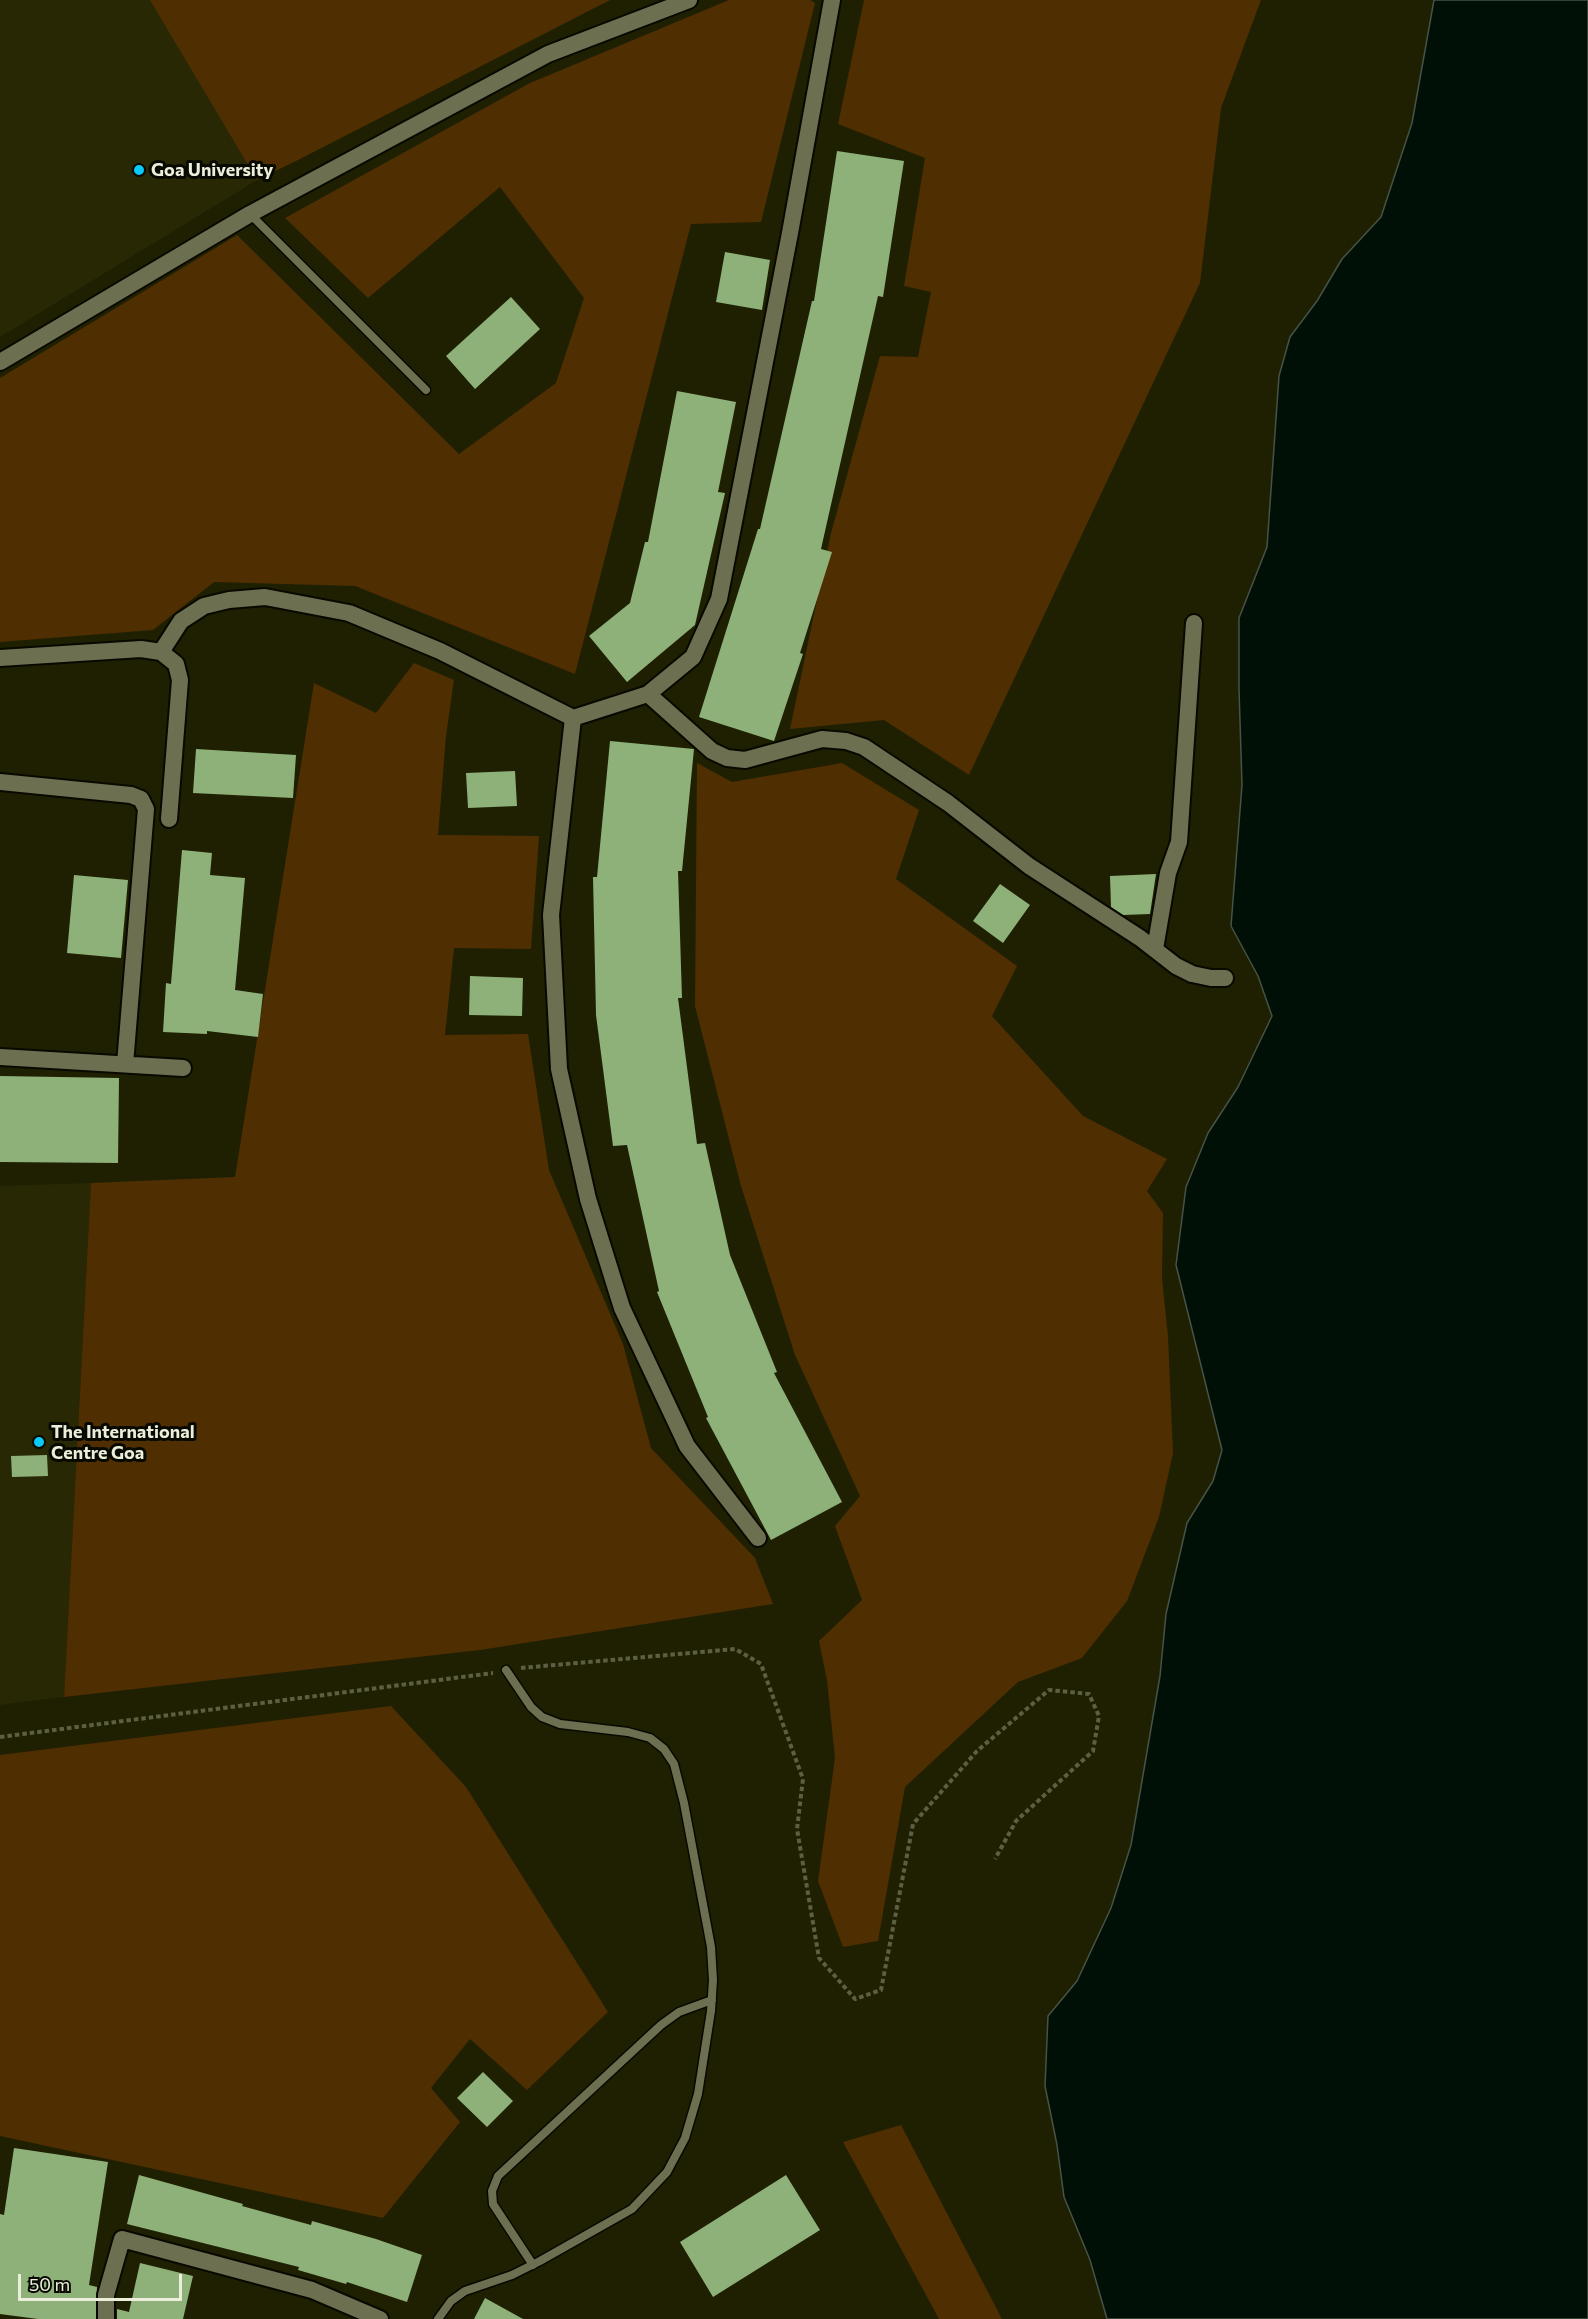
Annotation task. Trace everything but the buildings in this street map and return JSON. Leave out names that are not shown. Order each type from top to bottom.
[{"type":"street","points":[[0,362],[250,214],[548,54],[689,0]]},
{"type":"street","points":[[161,652],[181,621],[204,606],[229,600],[265,597],[349,613],[440,651],[573,718],[648,694],[693,657],[719,599],[788,245],[832,0]]},
{"type":"street","points":[[1155,949],[1168,873],[1179,842],[1194,623]]},
{"type":"street","points":[[0,658],[141,649],[161,652],[176,664],[180,680],[169,819]]},
{"type":"street","points":[[648,694],[712,751],[727,758],[745,760],[822,739],[846,741],[864,747],[948,803],[1029,866],[1155,949],[1176,966],[1192,974],[1225,978]]},
{"type":"street","points":[[573,718],[551,915],[559,1070],[588,1199],[621,1308],[687,1446],[758,1538]]},
{"type":"street","points":[[0,782],[131,795],[141,799],[146,809],[125,1064]]},
{"type":"street","points":[[0,1057],[183,1068]]},
{"type":"street","points":[[106,2319],[106,2295],[122,2239],[312,2290],[380,2319]]},
{"type":"lane","points":[[250,214],[426,390]]},
{"type":"lane","points":[[438,2319],[451,2301],[465,2291],[512,2275],[533,2265],[632,2210],[667,2172],[685,2138],[698,2094],[712,2000],[711,1947],[684,1803],[674,1764],[664,1749],[650,1738],[628,1732],[560,1724],[542,1717],[531,1707],[506,1670]]},
{"type":"lane","points":[[533,2265],[493,2204],[492,2191],[498,2176],[661,2025],[679,2013],[712,2000]]},
{"type":"shaded area","name":"Goa University","points":[[0,0],[610,0],[257,180],[0,337]]},
{"type":"shaded area","points":[[150,0],[610,0],[257,180]]},
{"type":"shaded area","points":[[729,0],[810,0],[815,3],[761,222],[691,224],[575,674],[355,586],[214,582],[153,630],[0,642],[0,378],[237,235],[459,454],[556,383],[584,298],[500,187],[368,298],[285,218],[530,83]]},
{"type":"shaded area","points":[[864,0],[1261,0],[1221,108],[1200,283],[969,775],[884,720],[790,729],[831,533],[880,356],[918,357],[931,292],[904,286],[925,158],[838,124]]},
{"type":"shaded area","points":[[1434,0],[1588,0],[1588,2319],[1107,2319],[1090,2260],[1064,2197],[1057,2145],[1045,2086],[1048,2016],[1077,1981],[1111,1908],[1131,1845],[1160,1676],[1166,1614],[1187,1523],[1213,1481],[1222,1450],[1176,1265],[1186,1187],[1208,1133],[1238,1087],[1272,1016],[1258,976],[1231,926],[1242,785],[1239,618],[1267,547],[1279,376],[1290,337],[1317,301],[1342,259],[1381,217],[1412,123]]},
{"type":"shaded area","points":[[414,663],[454,680],[446,736],[438,835],[539,836],[531,949],[454,948],[445,1035],[528,1034],[549,1170],[623,1344],[651,1448],[755,1558],[773,1604],[480,1650],[64,1697],[91,1183],[235,1177],[314,683],[376,713]]},
{"type":"shaded area","points":[[697,763],[732,782],[842,763],[919,810],[896,879],[1017,966],[992,1016],[1083,1116],[1167,1159],[1147,1191],[1163,1213],[1162,1278],[1168,1336],[1173,1453],[1159,1517],[1127,1601],[1082,1658],[1018,1682],[905,1787],[878,1941],[843,1947],[818,1881],[835,1758],[827,1680],[819,1641],[862,1600],[835,1526],[860,1496],[795,1355],[741,1186],[695,1006]]},
{"type":"shaded area","name":"The International Centre Goa","points":[[91,1183],[64,1697],[0,1705],[0,1186]]},
{"type":"shaded area","points":[[391,1706],[466,1787],[608,2012],[527,2090],[470,2039],[431,2088],[460,2122],[383,2218],[0,2136],[0,1755]]},
{"type":"shaded area","points":[[901,2125],[1002,2319],[939,2319],[843,2142]]},
{"type":"place","name":"Goa University","points":[[139,170]]},
{"type":"place","name":"The International Centre Goa","points":[[39,1442]]}]
